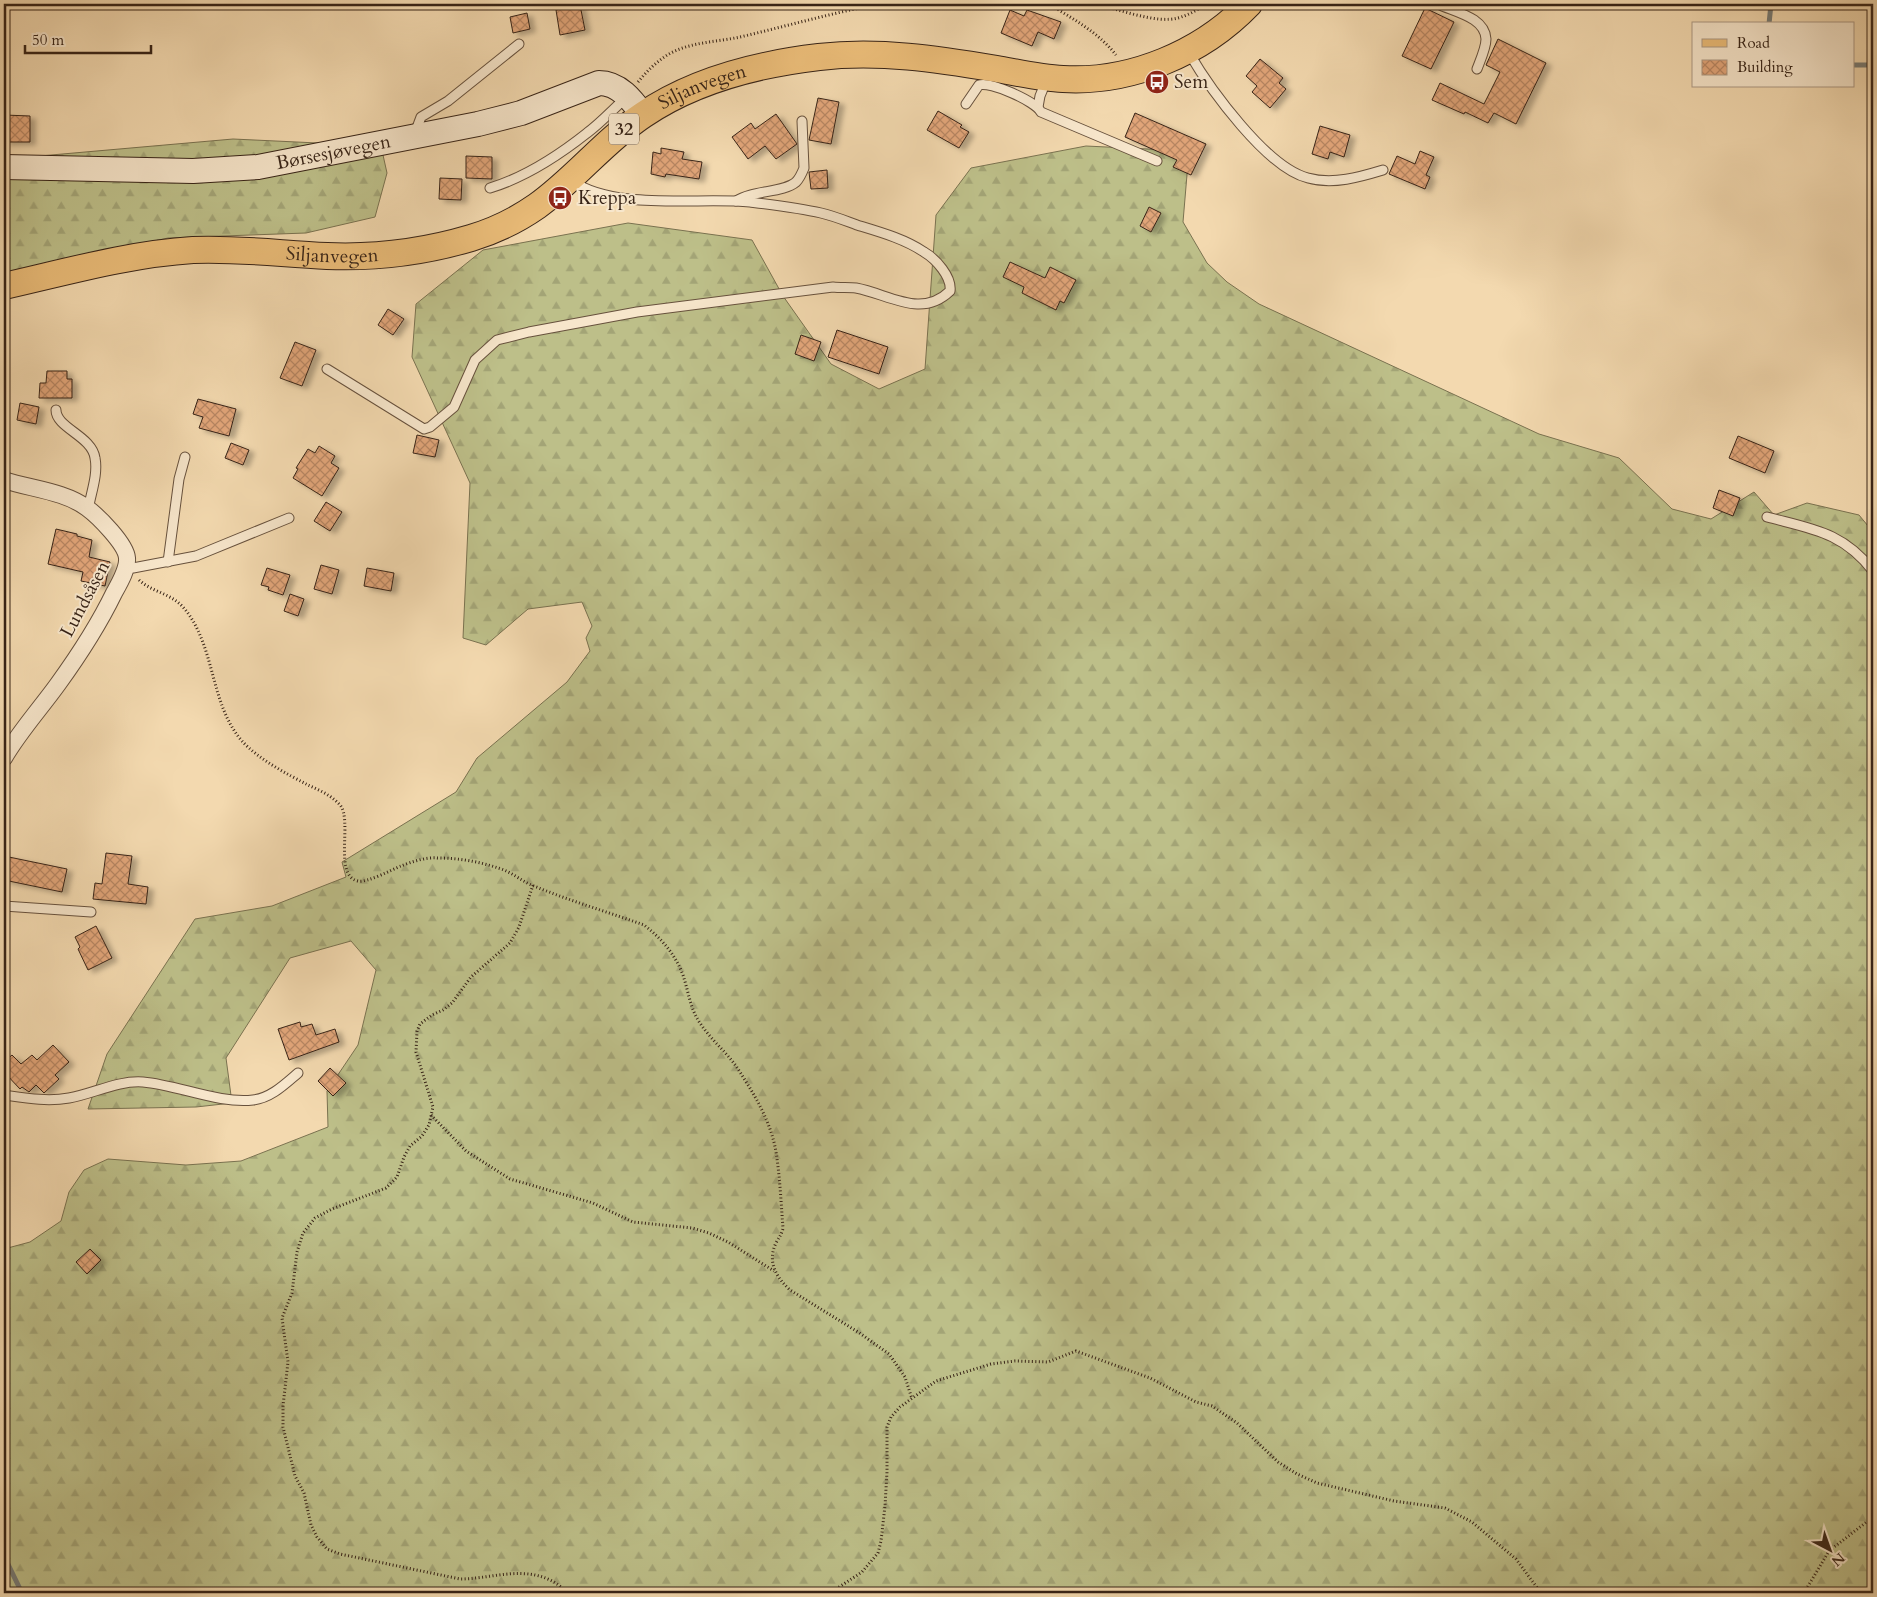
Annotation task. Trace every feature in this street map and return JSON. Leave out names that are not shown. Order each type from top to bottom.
[{"type":"main road","name":"Siljanvegen","points":[[4,286],[130,258],[193,250],[356,256],[392,255],[427,250],[496,229],[537,206],[619,134],[636,106],[673,97],[718,79],[786,62],[873,53],[899,55],[1047,77],[1082,79],[1124,74],[1158,64],[1188,50],[1221,29],[1249,4]]},
{"type":"main road","name":"Børsesjøvegen","points":[[4,167],[192,171],[236,169],[284,162],[521,114],[599,83],[612,85],[636,106]]},
{"type":"street","name":"Lundsåsen","points":[[4,480],[67,497],[87,508],[112,532],[126,552],[128,559],[122,578],[97,628],[58,684],[14,741],[4,758]]},
{"type":"lane","points":[[1438,4],[1477,21],[1483,30],[1486,40],[1477,69]]},
{"type":"lane","points":[[414,135],[421,117],[448,101],[519,44]]},
{"type":"lane","points":[[1188,50],[1212,87],[1261,148],[1296,174],[1309,179],[1332,180],[1354,178],[1383,170]]},
{"type":"lane","points":[[1038,107],[1047,77]]},
{"type":"lane","points":[[966,104],[973,91],[982,83],[1016,95],[1038,107],[1041,112],[1157,161]]},
{"type":"lane","points":[[490,188],[524,175],[557,155],[589,132],[636,106]]},
{"type":"lane","points":[[736,202],[744,196],[796,182],[804,168],[802,121]]},
{"type":"lane","points":[[327,370],[424,429],[430,427],[454,407],[475,360],[497,340],[529,332],[637,312],[832,287],[856,288],[899,301],[922,305],[935,302],[950,291],[948,279],[941,268],[926,252],[909,244],[821,213],[736,202],[665,201],[623,197],[602,194],[581,187],[570,179]]},
{"type":"lane","points":[[56,410],[56,414],[63,423],[87,442],[95,457],[95,469],[87,508]]},
{"type":"lane","points":[[168,562],[179,479],[185,457]]},
{"type":"lane","points":[[1767,517],[1809,528],[1841,540],[1852,547],[1873,571]]},
{"type":"lane","points":[[125,568],[196,556],[289,518]]},
{"type":"lane","points":[[4,906],[90,912]]},
{"type":"lane","points":[[4,1094],[37,1100],[67,1098],[121,1084],[143,1082],[209,1095],[251,1100],[263,1098],[273,1093],[298,1073]]},
{"type":"path","points":[[636,106],[652,66],[670,53],[689,46],[738,37],[842,11],[879,4]]},
{"type":"path","points":[[1049,4],[1080,22],[1110,47],[1118,56],[1124,74]]},
{"type":"path","points":[[1096,4],[1169,20],[1193,12],[1206,4]]},
{"type":"path","points":[[125,568],[144,584],[168,594],[183,607],[195,625],[204,648],[222,707],[230,725],[243,742],[272,765],[331,796],[341,806],[346,818],[345,864],[353,878],[358,881],[365,880],[402,865],[434,858],[467,860],[505,870],[532,886],[644,925],[658,935],[668,947],[683,976],[694,1012],[701,1024],[731,1059],[750,1087],[765,1117],[776,1150],[783,1228],[773,1251],[772,1262],[780,1282],[889,1354],[905,1377],[912,1399]]},
{"type":"path","points":[[532,886],[520,926],[510,943],[471,977],[452,1003],[420,1024],[416,1031],[416,1052],[433,1107],[429,1124],[422,1136],[410,1146],[404,1156],[397,1177],[386,1188],[332,1209],[315,1218],[303,1233],[297,1252],[292,1293],[282,1318],[288,1362],[283,1406],[283,1427],[295,1476],[304,1493],[311,1525],[317,1537],[327,1549],[340,1554],[460,1579],[479,1579],[515,1573],[537,1574],[552,1580],[569,1593]]},
{"type":"path","points":[[431,1115],[466,1151],[510,1179],[593,1203],[633,1222],[692,1228],[709,1233],[728,1242],[774,1271]]},
{"type":"path","points":[[830,1593],[862,1572],[878,1553],[886,1498],[887,1427],[892,1417],[900,1408],[936,1381],[991,1364],[1015,1361],[1048,1362],[1069,1352],[1076,1351],[1150,1378],[1196,1402],[1212,1406],[1237,1423],[1278,1462],[1297,1474],[1317,1483],[1394,1501],[1445,1508],[1472,1522],[1516,1560],[1541,1593]]},
{"type":"path","points":[[1804,1593],[1828,1551],[1873,1517]]},
{"type":"green space","points":[[233,139],[381,146],[387,173],[375,217],[306,233],[168,238],[4,274],[4,161],[17,158]]},
{"type":"green space","points":[[1086,146],[1189,151],[1183,222],[1207,263],[1227,282],[1259,304],[1539,434],[1619,458],[1672,509],[1711,519],[1754,492],[1774,515],[1807,503],[1859,515],[1873,532],[1873,1593],[4,1593],[4,1249],[30,1242],[61,1221],[69,1192],[84,1170],[108,1159],[186,1165],[241,1161],[328,1127],[327,1091],[358,1045],[376,970],[351,941],[290,958],[226,1058],[232,1103],[196,1107],[88,1109],[107,1054],[195,919],[272,906],[346,877],[342,862],[456,792],[477,758],[567,682],[590,651],[586,638],[592,626],[582,602],[528,609],[486,645],[463,638],[470,483],[412,357],[416,304],[483,250],[628,223],[752,240],[783,296],[831,364],[879,389],[925,369],[936,215],[971,168]]},
{"type":"building","points":[[580,5],[585,30],[560,35],[556,10]]},
{"type":"building","points":[[1425,8],[1454,22],[1431,69],[1402,56]]},
{"type":"building","points":[[1010,10],[1024,16],[1027,10],[1061,22],[1054,39],[1038,32],[1032,46],[1001,33]]},
{"type":"building","points":[[527,13],[530,29],[513,33],[510,17]]},
{"type":"building","points":[[1498,39],[1546,63],[1516,124],[1494,113],[1488,123],[1432,100],[1440,83],[1484,104],[1500,72],[1486,65]]},
{"type":"building","points":[[1260,59],[1283,78],[1279,83],[1286,89],[1270,108],[1252,92],[1257,86],[1246,76]]},
{"type":"building","points":[[818,98],[839,102],[831,144],[809,140]]},
{"type":"building","points":[[938,111],[962,125],[960,127],[969,132],[959,148],[927,130]]},
{"type":"building","points":[[1135,113],[1206,144],[1191,175],[1173,167],[1177,160],[1125,137]]},
{"type":"building","points":[[776,114],[797,144],[776,159],[765,146],[748,159],[732,137],[751,123],[755,129]]},
{"type":"building","points":[[4,115],[30,116],[30,142],[4,142]]},
{"type":"building","points":[[1320,126],[1350,135],[1344,157],[1330,152],[1328,159],[1312,154]]},
{"type":"building","points":[[661,148],[684,152],[682,159],[702,162],[699,179],[666,174],[665,177],[651,174],[653,152],[661,154]]},
{"type":"building","points":[[1420,151],[1434,157],[1426,175],[1430,177],[1425,189],[1389,174],[1397,156],[1415,164]]},
{"type":"building","points":[[466,156],[492,157],[492,179],[466,178]]},
{"type":"building","points":[[827,170],[828,188],[811,189],[809,172]]},
{"type":"building","points":[[440,178],[462,179],[461,200],[439,199]]},
{"type":"building","points":[[1149,207],[1161,213],[1151,232],[1140,226]]},
{"type":"building","points":[[1010,262],[1045,278],[1050,267],[1076,280],[1064,303],[1060,301],[1056,310],[1022,293],[1024,287],[1003,277]]},
{"type":"building","points":[[388,309],[404,319],[393,335],[378,325]]},
{"type":"building","points":[[837,330],[888,347],[879,374],[828,357]]},
{"type":"building","points":[[801,335],[821,342],[814,361],[795,354]]},
{"type":"building","points":[[295,342],[316,350],[302,386],[280,378]]},
{"type":"building","points":[[47,371],[67,371],[67,379],[72,379],[72,398],[39,398],[40,383],[46,383]]},
{"type":"building","points":[[198,399],[236,409],[229,436],[199,428],[203,417],[193,414]]},
{"type":"building","points":[[20,403],[39,407],[36,424],[17,420]]},
{"type":"building","points":[[417,435],[439,440],[435,457],[413,453]]},
{"type":"building","points":[[1738,436],[1774,451],[1765,473],[1729,458]]},
{"type":"building","points":[[231,443],[249,450],[243,465],[225,458]]},
{"type":"building","points":[[319,446],[335,456],[331,463],[339,468],[322,496],[293,478],[298,469],[296,468],[308,449],[315,453]]},
{"type":"building","points":[[1719,490],[1740,498],[1733,516],[1713,508]]},
{"type":"building","points":[[326,502],[342,512],[330,531],[314,521]]},
{"type":"building","points":[[56,529],[92,540],[89,557],[110,562],[105,586],[81,581],[83,572],[48,564]]},
{"type":"building","points":[[321,565],[339,570],[332,594],[314,589]]},
{"type":"building","points":[[267,568],[290,575],[283,595],[268,590],[269,587],[261,585]]},
{"type":"building","points":[[367,568],[394,573],[391,591],[364,586]]},
{"type":"building","points":[[290,594],[304,599],[298,616],[284,611]]},
{"type":"building","points":[[106,853],[132,856],[128,884],[148,887],[146,904],[93,899],[95,883],[102,884]]},
{"type":"building","points":[[4,856],[67,869],[62,892],[4,880]]},
{"type":"building","points":[[96,926],[112,958],[88,970],[78,949],[80,947],[75,937]]},
{"type":"building","points":[[300,1022],[301,1027],[312,1024],[316,1035],[335,1029],[339,1042],[289,1060],[278,1029]]},
{"type":"building","points":[[53,1045],[69,1062],[55,1075],[59,1079],[44,1093],[36,1085],[29,1092],[22,1087],[20,1089],[4,1072],[4,1062],[12,1055],[21,1064],[32,1055],[37,1060]]},
{"type":"building","points":[[330,1068],[346,1083],[333,1096],[318,1081]]},
{"type":"building","points":[[90,1249],[101,1260],[87,1274],[76,1262]]},
{"type":"waterway","points":[[1769,22],[1771,4]]},
{"type":"waterway","points":[[1854,65],[1873,65]]},
{"type":"waterway","points":[[4,1556],[22,1593]]},
{"type":"place","name":"Sem","points":[[1157,82]]},
{"type":"place","name":"Kreppa","points":[[560,198]]}]
